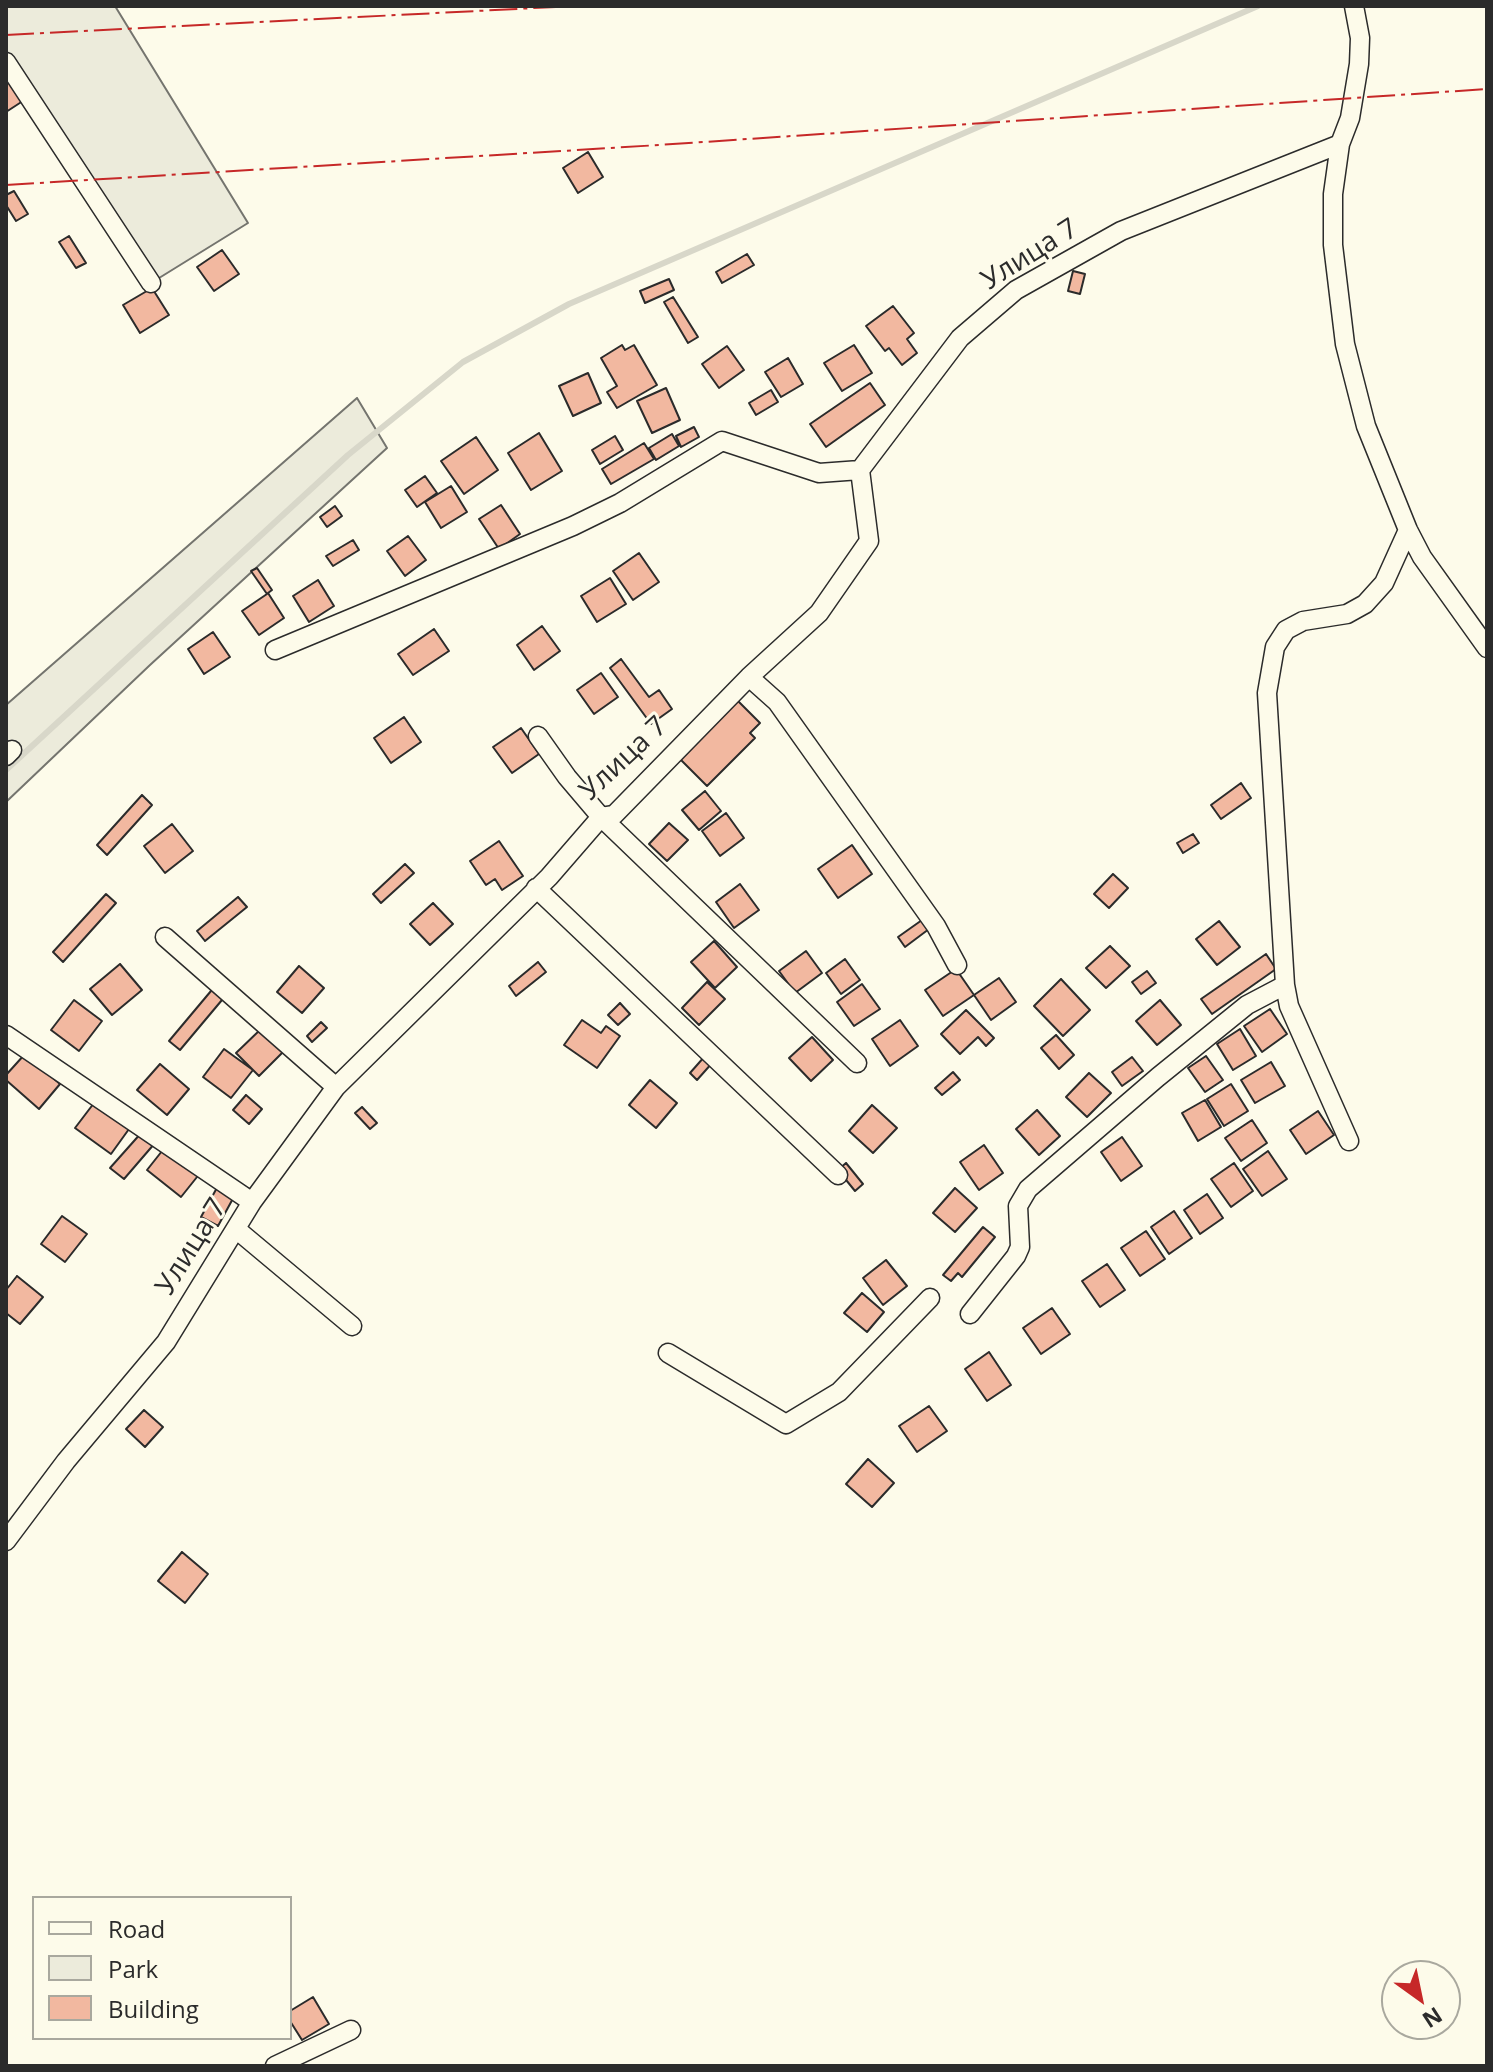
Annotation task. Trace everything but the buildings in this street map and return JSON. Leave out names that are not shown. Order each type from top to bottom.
[{"type":"street","points":[[1354,6],[1360,38],[1359,64],[1350,118],[1340,144],[1333,194],[1333,245],[1345,344],[1366,426],[1408,530],[1422,557],[1487,648]]},
{"type":"street","points":[[6,62],[151,283]]},
{"type":"street","name":"Улица 7","points":[[6,1541],[66,1461],[166,1342],[252,1202],[336,1087],[536,888],[601,817],[614,815],[749,677],[819,613],[869,541],[860,470],[960,338],[1016,290],[1121,231],[1340,144]]},
{"type":"street","points":[[275,650],[573,526],[620,503],[722,441],[819,473],[860,470]]},
{"type":"street","points":[[1349,1141],[1289,1006],[1285,985],[1267,693],[1275,647],[1286,630],[1303,621],[1347,614],[1376,594],[1408,530]]},
{"type":"street","points":[[749,677],[777,702],[936,926],[957,965]]},
{"type":"street","points":[[538,736],[601,817],[857,1063]]},
{"type":"street","points":[[536,888],[838,1175]]},
{"type":"street","points":[[165,937],[336,1087]]},
{"type":"street","points":[[970,1314],[1016,1256],[1020,1247],[1018,1206],[1028,1189],[1247,1005],[1285,985]]},
{"type":"street","points":[[6,1035],[252,1202]]},
{"type":"street","points":[[236,1229],[352,1326]]},
{"type":"street","points":[[668,1353],[786,1424],[839,1392],[930,1298]]},
{"type":"street","points":[[275,2066],[351,2030]]},
{"type":"green space","points":[[6,6],[115,6],[248,223],[151,283],[6,62]]},
{"type":"green space","points":[[357,398],[387,448],[6,802],[6,756],[12,750],[6,741],[6,705]]},
{"type":"waterway","points":[[6,770],[348,455],[463,362],[569,304],[1258,6]]},
{"type":"power","points":[[6,35],[574,6]]},
{"type":"power","points":[[6,185],[1487,89]]}]
